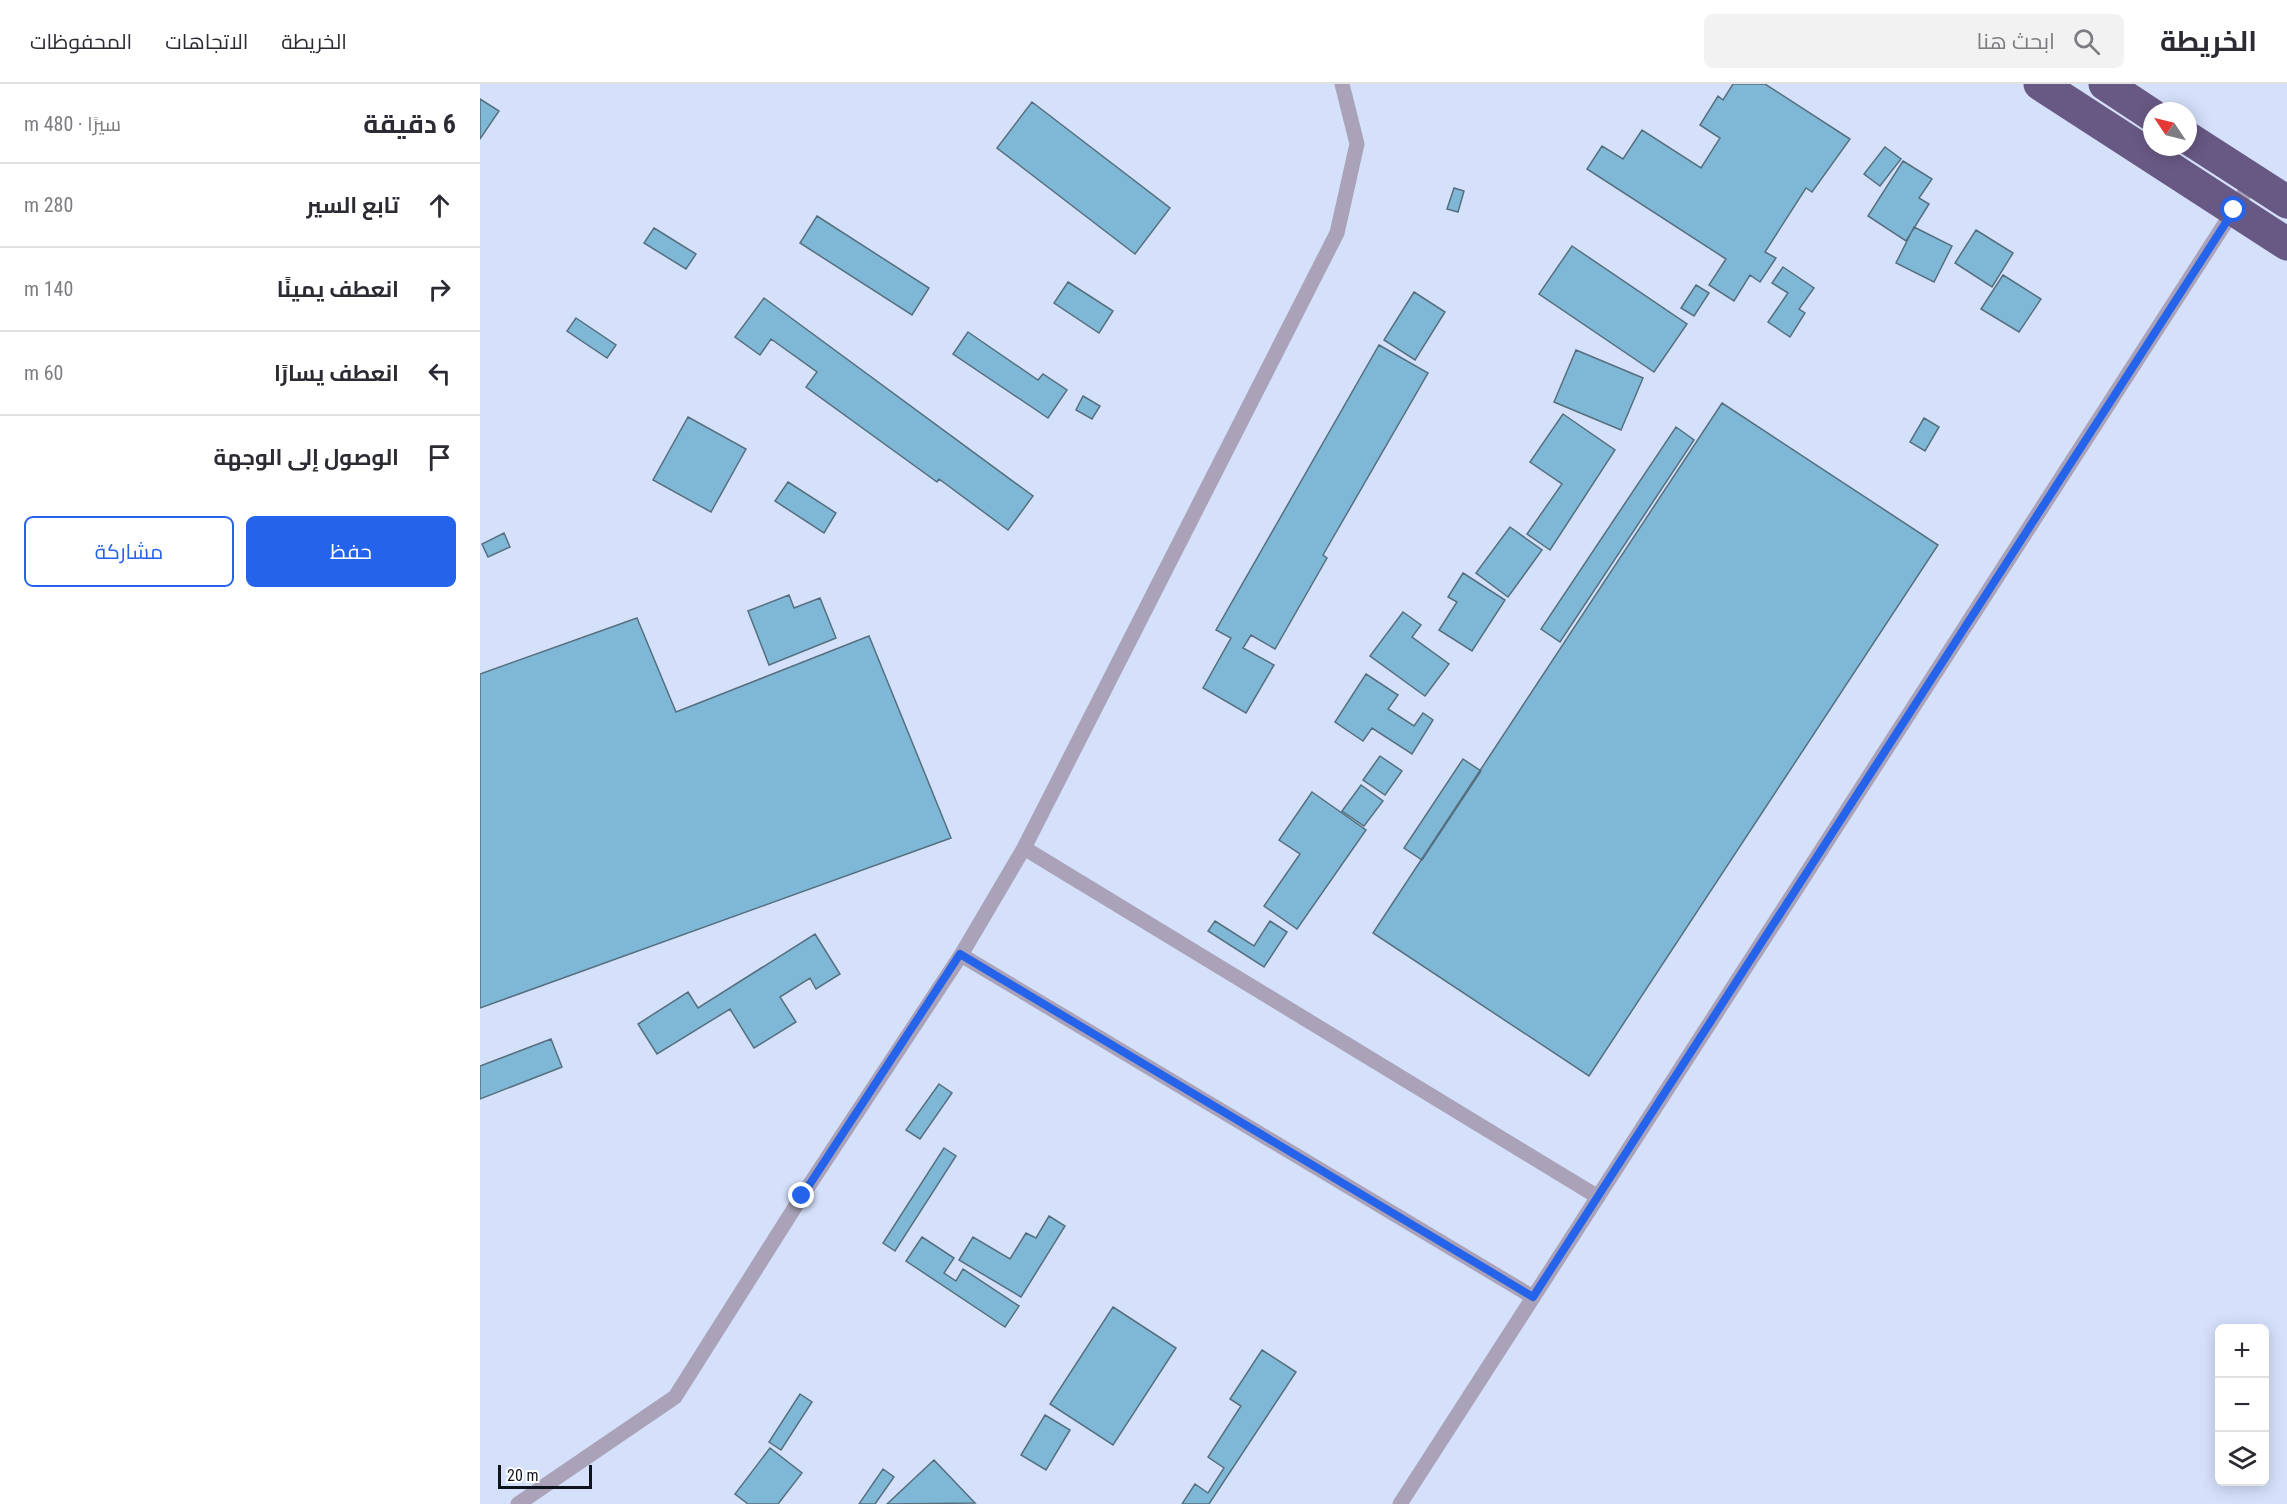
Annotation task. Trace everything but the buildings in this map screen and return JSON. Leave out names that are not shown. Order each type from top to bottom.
[{"type":"highway","points":[[2040,84],[2287,244]]},
{"type":"highway","points":[[2104,84],[2143,109]]},
{"type":"highway","points":[[2197,144],[2287,202]]},
{"type":"lane","points":[[518,1504],[675,1397],[802,1196],[960,954],[1024,848],[1337,233],[1357,144],[1342,84]]},
{"type":"lane","points":[[1400,1504],[2253,180]]},
{"type":"lane","points":[[1024,848],[1598,1197]]},
{"type":"lane","points":[[960,954],[1533,1297]]},
{"type":"shaded area","points":[[480,84],[2287,84],[2287,1504],[480,1504]]},
{"type":"route","points":[[802,1196],[960,954],[1533,1297],[2234,210]]}]
